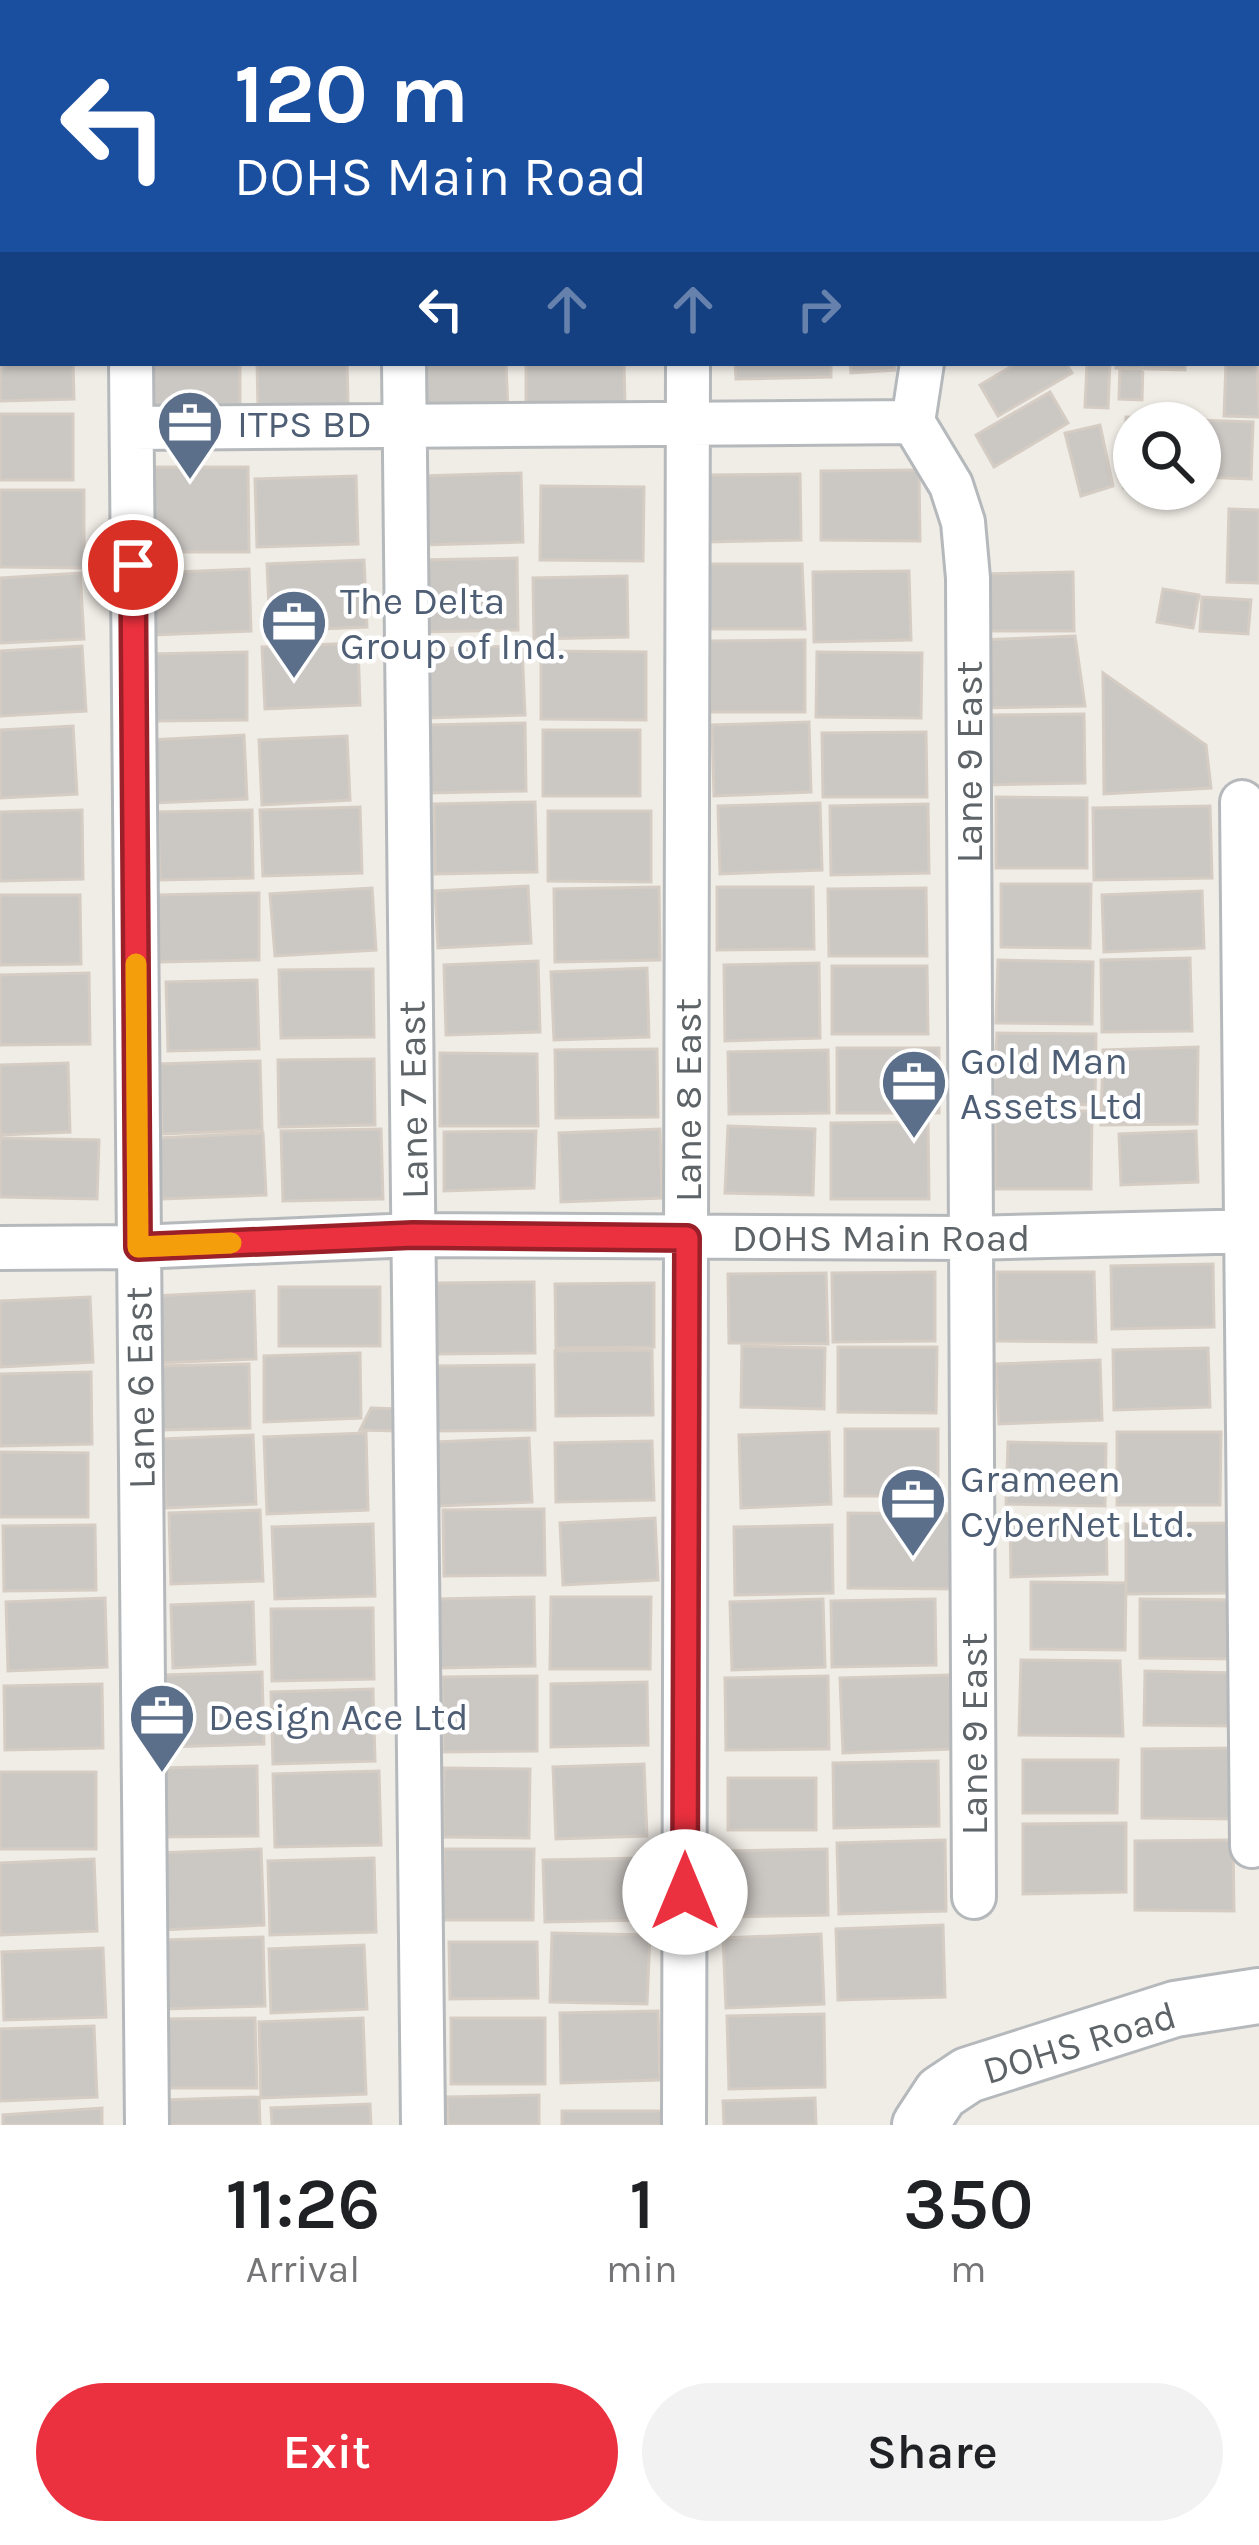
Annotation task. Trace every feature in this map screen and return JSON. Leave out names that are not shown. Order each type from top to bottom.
[{"type":"street","name":"Lane 6 East","points":[[130,366],[146,2125]]},
{"type":"street","name":"Lane 7 East","points":[[404,366],[423,2125]]},
{"type":"street","name":"Lane 8 East","points":[[684,2125],[688,366]]},
{"type":"street","points":[[132,428],[914,422],[922,366]]},
{"type":"street","name":"Lane 9 East","points":[[914,422],[951,484],[963,522],[968,578],[974,1897]]},
{"type":"street","points":[[1243,802],[1253,1231],[1252,1846]]},
{"type":"street","name":"DOHS Main Road","points":[[0,1248],[413,1235],[969,1238],[1253,1231]]},
{"type":"street","name":"DOHS Road","points":[[920,2125],[941,2093],[968,2075],[1175,2009],[1259,1996]]},
{"type":"building","points":[[0,366],[73,366],[74,399],[0,401]]},
{"type":"building","points":[[149,366],[240,366],[240,407],[150,408]]},
{"type":"building","points":[[257,366],[347,366],[348,404],[258,405]]},
{"type":"building","points":[[418,366],[506,366],[508,411],[420,414]]},
{"type":"building","points":[[526,366],[624,366],[625,404],[526,406]]},
{"type":"building","points":[[735,366],[831,366],[831,377],[736,379]]},
{"type":"building","points":[[850,366],[895,366],[895,370],[851,373]]},
{"type":"building","points":[[1012,366],[1068,366],[1072,373],[998,416],[980,385]]},
{"type":"building","points":[[1087,366],[1110,366],[1108,408],[1085,407]]},
{"type":"building","points":[[1120,366],[1143,366],[1142,400],[1119,399]]},
{"type":"building","points":[[1185,366],[1185,370],[1116,368]]},
{"type":"building","points":[[1226,366],[1257,366],[1259,417],[1224,416]]},
{"type":"building","points":[[1050,392],[1068,423],[994,467],[976,435]]},
{"type":"building","points":[[0,414],[73,414],[73,480],[0,480]]},
{"type":"building","points":[[1221,421],[1253,422],[1251,479],[1221,478]]},
{"type":"building","points":[[1100,425],[1113,486],[1081,496],[1065,433]]},
{"type":"building","points":[[141,467],[248,467],[249,552],[142,552]]},
{"type":"building","points":[[919,470],[920,541],[821,540],[821,471]]},
{"type":"building","points":[[521,473],[523,542],[424,545],[422,476]]},
{"type":"building","points":[[800,474],[801,540],[706,542],[706,475]]},
{"type":"building","points":[[356,476],[358,544],[257,547],[255,479]]},
{"type":"building","points":[[541,486],[644,487],[643,561],[540,560]]},
{"type":"building","points":[[0,490],[84,490],[84,568],[0,567]]},
{"type":"building","points":[[1229,509],[1259,510],[1259,583],[1227,582]]},
{"type":"building","points":[[517,558],[518,630],[421,632],[420,560]]},
{"type":"building","points":[[364,560],[367,627],[270,631],[267,564]]},
{"type":"building","points":[[705,564],[802,564],[805,629],[705,629]]},
{"type":"building","points":[[249,569],[251,631],[154,635],[152,573]]},
{"type":"building","points":[[909,571],[911,640],[814,642],[813,572]]},
{"type":"building","points":[[1073,572],[1074,631],[982,631],[981,574]]},
{"type":"building","points":[[80,573],[84,639],[0,643],[0,578]]},
{"type":"building","points":[[627,576],[628,637],[534,639],[533,578]]},
{"type":"building","points":[[1163,589],[1199,595],[1193,628],[1157,622]]},
{"type":"building","points":[[1202,597],[1251,600],[1248,634],[1200,631]]},
{"type":"building","points":[[1075,636],[1085,706],[981,708],[980,640]]},
{"type":"building","points":[[805,640],[805,712],[710,712],[710,641]]},
{"type":"building","points":[[358,643],[360,705],[265,709],[262,647]]},
{"type":"building","points":[[82,646],[86,711],[0,716],[0,651]]},
{"type":"building","points":[[522,646],[525,715],[426,718],[424,649]]},
{"type":"building","points":[[541,651],[646,652],[646,720],[541,719]]},
{"type":"building","points":[[247,652],[247,720],[153,721],[152,654]]},
{"type":"building","points":[[817,652],[922,653],[921,718],[816,717]]},
{"type":"building","points":[[1103,673],[1206,745],[1211,788],[1104,794]]},
{"type":"building","points":[[1084,714],[1085,783],[984,785],[983,715]]},
{"type":"building","points":[[809,722],[811,792],[714,796],[712,725]]},
{"type":"building","points":[[525,723],[526,791],[429,793],[428,725]]},
{"type":"building","points":[[73,726],[77,794],[0,798],[0,730]]},
{"type":"building","points":[[543,730],[640,730],[640,796],[543,796]]},
{"type":"building","points":[[926,732],[927,797],[823,797],[822,733]]},
{"type":"building","points":[[244,735],[247,799],[153,803],[150,740]]},
{"type":"building","points":[[347,736],[350,800],[262,805],[259,740]]},
{"type":"building","points":[[996,797],[1087,798],[1087,868],[996,868]]},
{"type":"building","points":[[535,802],[537,872],[435,874],[434,804]]},
{"type":"building","points":[[820,803],[822,870],[720,874],[718,806]]},
{"type":"building","points":[[928,804],[929,873],[831,875],[830,806]]},
{"type":"building","points":[[1210,806],[1212,878],[1094,880],[1093,808]]},
{"type":"building","points":[[360,807],[362,873],[263,876],[260,810]]},
{"type":"building","points":[[82,810],[83,879],[0,881],[0,812]]},
{"type":"building","points":[[252,810],[253,878],[160,880],[158,812]]},
{"type":"building","points":[[548,811],[651,811],[651,882],[548,881]]},
{"type":"building","points":[[1001,884],[1091,884],[1090,948],[1001,947]]},
{"type":"building","points":[[528,886],[531,943],[438,948],[435,891]]},
{"type":"building","points":[[659,887],[660,960],[555,962],[554,889]]},
{"type":"building","points":[[717,887],[813,887],[814,949],[717,950]]},
{"type":"building","points":[[372,888],[376,950],[275,956],[270,894]]},
{"type":"building","points":[[926,888],[927,956],[829,956],[828,889]]},
{"type":"building","points":[[1202,891],[1204,948],[1104,952],[1102,895]]},
{"type":"building","points":[[259,893],[259,960],[159,962],[158,895]]},
{"type":"building","points":[[0,895],[80,895],[81,964],[0,965]]},
{"type":"building","points":[[1190,958],[1192,1031],[1102,1032],[1101,960]]},
{"type":"building","points":[[998,960],[1093,962],[1092,1024],[996,1023]]},
{"type":"building","points":[[538,961],[540,1032],[446,1035],[444,965]]},
{"type":"building","points":[[819,963],[820,1038],[725,1041],[724,965]]},
{"type":"building","points":[[832,966],[927,966],[928,1034],[832,1034]]},
{"type":"building","points":[[647,968],[649,1037],[554,1040],[551,972]]},
{"type":"building","points":[[373,969],[374,1037],[281,1038],[279,970]]},
{"type":"building","points":[[89,973],[90,1044],[0,1045],[0,975]]},
{"type":"building","points":[[257,980],[259,1049],[168,1051],[166,982]]},
{"type":"building","points":[[997,1033],[1096,1034],[1095,1105],[993,1102]]},
{"type":"building","points":[[1198,1047],[1197,1124],[1101,1125],[1103,1050]]},
{"type":"building","points":[[837,1048],[939,1048],[939,1113],[837,1113]]},
{"type":"building","points":[[657,1049],[658,1117],[556,1118],[555,1050]]},
{"type":"building","points":[[828,1050],[829,1113],[729,1114],[728,1052]]},
{"type":"building","points":[[440,1053],[537,1054],[538,1126],[440,1126]]},
{"type":"building","points":[[374,1059],[375,1125],[279,1127],[278,1060]]},
{"type":"building","points":[[260,1061],[262,1130],[162,1134],[160,1064]]},
{"type":"building","points":[[68,1063],[70,1132],[0,1135],[0,1065]]},
{"type":"building","points":[[995,1111],[1092,1111],[1091,1189],[995,1189]]},
{"type":"building","points":[[928,1122],[929,1199],[831,1199],[831,1123]]},
{"type":"building","points":[[728,1126],[815,1129],[813,1195],[725,1193]]},
{"type":"building","points":[[381,1129],[383,1199],[283,1201],[281,1131]]},
{"type":"building","points":[[660,1129],[662,1198],[561,1202],[559,1133]]},
{"type":"building","points":[[536,1131],[534,1188],[444,1191],[444,1132]]},
{"type":"building","points":[[1196,1131],[1198,1182],[1121,1185],[1119,1134]]},
{"type":"building","points":[[263,1133],[266,1195],[162,1199],[159,1138]]},
{"type":"building","points":[[0,1138],[99,1140],[97,1199],[0,1197]]},
{"type":"building","points":[[1213,1264],[1214,1327],[1112,1329],[1111,1266]]},
{"type":"building","points":[[935,1272],[935,1341],[833,1342],[832,1273]]},
{"type":"building","points":[[997,1272],[1094,1272],[1096,1342],[997,1341]]},
{"type":"building","points":[[826,1273],[828,1344],[729,1343],[728,1274]]},
{"type":"building","points":[[534,1282],[535,1353],[437,1354],[436,1283]]},
{"type":"building","points":[[654,1283],[654,1347],[556,1348],[555,1284]]},
{"type":"building","points":[[279,1287],[380,1287],[380,1346],[279,1346]]},
{"type":"building","points":[[254,1291],[256,1359],[157,1363],[154,1296]]},
{"type":"building","points":[[90,1297],[93,1362],[0,1367],[0,1301]]},
{"type":"building","points":[[742,1346],[825,1348],[824,1409],[741,1407]]},
{"type":"building","points":[[838,1347],[937,1347],[936,1413],[838,1412]]},
{"type":"building","points":[[1208,1348],[1210,1407],[1114,1410],[1113,1350]]},
{"type":"building","points":[[652,1350],[653,1415],[556,1416],[555,1351]]},
{"type":"building","points":[[360,1353],[361,1418],[264,1422],[264,1356]]},
{"type":"building","points":[[1100,1360],[1102,1420],[999,1424],[996,1364]]},
{"type":"building","points":[[249,1364],[250,1428],[161,1430],[160,1366]]},
{"type":"building","points":[[534,1365],[535,1430],[435,1431],[434,1366]]},
{"type":"building","points":[[91,1372],[92,1444],[0,1446],[0,1374]]},
{"type":"building","points":[[371,1408],[401,1409],[400,1431],[360,1430]]},
{"type":"building","points":[[845,1429],[938,1429],[938,1496],[845,1496]]},
{"type":"building","points":[[829,1432],[831,1504],[741,1508],[739,1435]]},
{"type":"building","points":[[1117,1432],[1221,1432],[1220,1505],[1117,1505]]},
{"type":"building","points":[[366,1433],[368,1510],[267,1514],[264,1437]]},
{"type":"building","points":[[253,1435],[256,1504],[166,1508],[163,1439]]},
{"type":"building","points":[[529,1438],[532,1502],[438,1506],[436,1442]]},
{"type":"building","points":[[652,1441],[654,1500],[556,1502],[555,1443]]},
{"type":"building","points":[[1008,1442],[1106,1444],[1105,1506],[1006,1504]]},
{"type":"building","points":[[0,1452],[88,1453],[88,1517],[0,1517]]},
{"type":"building","points":[[544,1509],[545,1575],[444,1576],[443,1510]]},
{"type":"building","points":[[260,1510],[263,1581],[171,1584],[169,1513]]},
{"type":"building","points":[[848,1513],[960,1514],[959,1589],[848,1588]]},
{"type":"building","points":[[655,1518],[658,1580],[563,1585],[560,1523]]},
{"type":"building","points":[[1106,1518],[1107,1574],[1011,1577],[1010,1521]]},
{"type":"building","points":[[1227,1523],[1227,1593],[1126,1594],[1126,1524]]},
{"type":"building","points":[[373,1524],[375,1596],[275,1599],[272,1527]]},
{"type":"building","points":[[95,1525],[96,1590],[4,1591],[3,1526]]},
{"type":"building","points":[[832,1525],[833,1593],[735,1595],[734,1527]]},
{"type":"building","points":[[1031,1582],[1126,1583],[1125,1650],[1031,1649]]},
{"type":"building","points":[[534,1597],[535,1666],[440,1668],[438,1599]]},
{"type":"building","points":[[551,1597],[651,1597],[650,1669],[550,1669]]},
{"type":"building","points":[[105,1598],[107,1667],[8,1671],[6,1602]]},
{"type":"building","points":[[823,1599],[825,1667],[732,1670],[730,1602]]},
{"type":"building","points":[[935,1599],[936,1665],[832,1667],[831,1601]]},
{"type":"building","points":[[1140,1599],[1242,1600],[1242,1659],[1140,1658]]},
{"type":"building","points":[[253,1602],[255,1664],[173,1668],[171,1605]]},
{"type":"building","points":[[373,1608],[374,1679],[272,1681],[271,1609]]},
{"type":"building","points":[[1021,1660],[1120,1661],[1123,1736],[1019,1735]]},
{"type":"building","points":[[1145,1671],[1237,1673],[1236,1726],[1144,1725]]},
{"type":"building","points":[[262,1672],[264,1744],[166,1747],[163,1675]]},
{"type":"building","points":[[950,1675],[952,1749],[843,1753],[840,1678]]},
{"type":"building","points":[[537,1676],[537,1751],[443,1752],[442,1677]]},
{"type":"building","points":[[828,1676],[829,1749],[726,1750],[725,1678]]},
{"type":"building","points":[[647,1682],[648,1745],[551,1747],[551,1684]]},
{"type":"building","points":[[102,1684],[103,1748],[5,1750],[4,1686]]},
{"type":"building","points":[[373,1689],[375,1761],[273,1764],[271,1692]]},
{"type":"building","points":[[1239,1748],[1242,1819],[1142,1818],[1142,1749]]},
{"type":"building","points":[[1023,1760],[1118,1760],[1117,1813],[1023,1813]]},
{"type":"building","points":[[938,1761],[939,1826],[834,1828],[833,1763]]},
{"type":"building","points":[[644,1764],[647,1836],[556,1839],[553,1767]]},
{"type":"building","points":[[257,1766],[258,1836],[160,1837],[158,1768]]},
{"type":"building","points":[[444,1768],[530,1769],[529,1838],[443,1837]]},
{"type":"building","points":[[379,1771],[381,1845],[275,1847],[273,1774]]},
{"type":"building","points":[[0,1772],[96,1772],[96,1849],[0,1849]]},
{"type":"building","points":[[728,1778],[816,1778],[816,1830],[728,1830]]},
{"type":"building","points":[[1126,1823],[1126,1892],[1023,1894],[1023,1824]]},
{"type":"building","points":[[945,1840],[946,1911],[839,1914],[837,1843]]},
{"type":"building","points":[[1233,1840],[1234,1911],[1135,1910],[1135,1841]]},
{"type":"building","points":[[261,1849],[264,1925],[162,1930],[159,1853]]},
{"type":"building","points":[[444,1849],[534,1849],[533,1920],[443,1920]]},
{"type":"building","points":[[827,1849],[828,1915],[729,1917],[728,1851]]},
{"type":"building","points":[[374,1858],[376,1932],[270,1935],[268,1861]]},
{"type":"building","points":[[644,1858],[645,1920],[545,1922],[543,1860]]},
{"type":"building","points":[[94,1859],[97,1931],[0,1935],[0,1863]]},
{"type":"building","points":[[943,1925],[945,1997],[838,2000],[836,1929]]},
{"type":"building","points":[[552,1933],[650,1935],[647,2004],[550,2002]]},
{"type":"building","points":[[821,1934],[824,2004],[726,2008],[723,1938]]},
{"type":"building","points":[[263,1937],[265,2006],[165,2009],[164,1940]]},
{"type":"building","points":[[449,1942],[537,1942],[538,1998],[450,1999]]},
{"type":"building","points":[[364,1945],[367,2009],[271,2013],[269,1949]]},
{"type":"building","points":[[103,1948],[106,2017],[4,2020],[2,1952]]},
{"type":"building","points":[[658,2011],[660,2080],[561,2083],[560,2013]]},
{"type":"building","points":[[824,2014],[825,2087],[729,2089],[727,2016]]},
{"type":"building","points":[[255,2018],[257,2088],[158,2088],[157,2019]]},
{"type":"building","points":[[363,2018],[366,2094],[261,2098],[259,2022]]},
{"type":"building","points":[[451,2018],[545,2018],[545,2084],[451,2084]]},
{"type":"building","points":[[94,2026],[97,2097],[0,2101],[0,2029]]},
{"type":"building","points":[[539,2095],[539,2125],[448,2125],[447,2097]]},
{"type":"building","points":[[259,2097],[260,2125],[163,2125],[163,2100]]},
{"type":"building","points":[[815,2098],[816,2125],[724,2125],[723,2101]]},
{"type":"building","points":[[370,2104],[371,2125],[272,2125],[271,2108]]},
{"type":"building","points":[[102,2108],[102,2125],[3,2125],[3,2115]]},
{"type":"building","points":[[562,2111],[662,2111],[662,2125],[562,2125]]},
{"type":"slow traffic","points":[[136,964],[138,1247],[231,1243]]},
{"type":"place","name":"ITPS BD","points":[[190,482]]},
{"type":"place","name":"The Delta Group of Ind.","points":[[294,681]]},
{"type":"place","name":"Gold Man Assets Ltd","points":[[914,1141]]},
{"type":"place","name":"Grameen CyberNet Ltd.","points":[[913,1559]]},
{"type":"place","name":"Design Ace Ltd","points":[[162,1775]]},
{"type":"route","points":[[133,565],[138,1247],[413,1235],[687,1238],[685,1892]]}]
